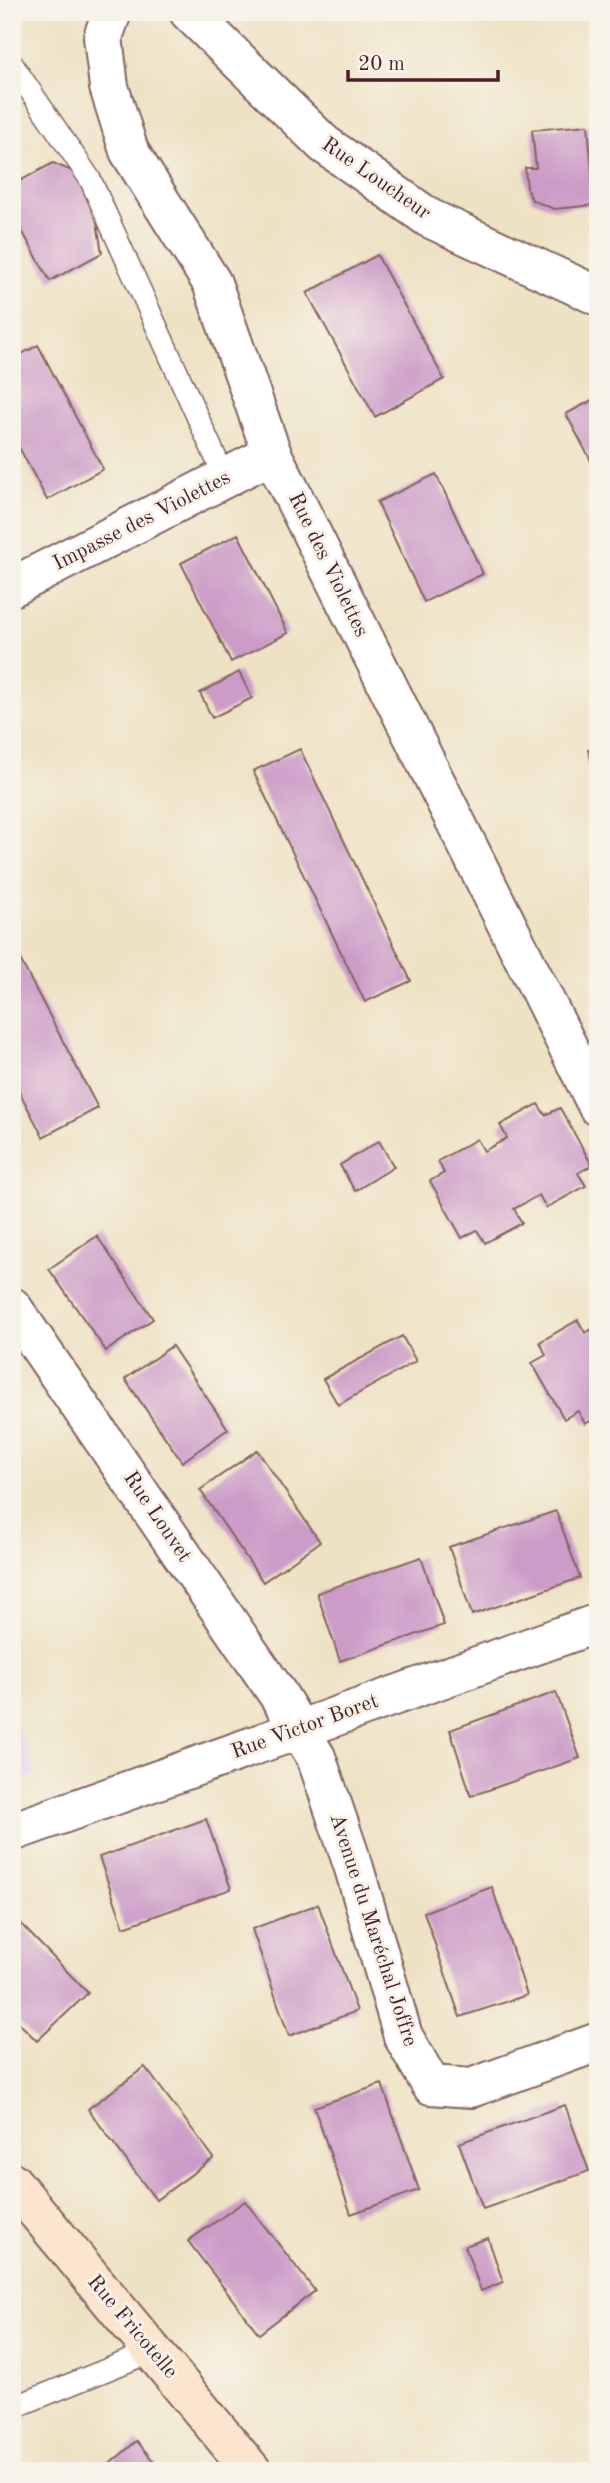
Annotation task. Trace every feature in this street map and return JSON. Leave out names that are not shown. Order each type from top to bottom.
[{"type":"street","name":"Rue des Violettes","points":[[112,12],[103,37],[107,75],[129,151],[212,283],[272,454],[598,1107]]},
{"type":"street","name":"Rue Loucheur","points":[[189,12],[324,144],[429,218],[598,296]]},
{"type":"street","name":"Impasse des Violettes","points":[[12,587],[272,454]]},
{"type":"street","name":"Rue Louvet","points":[[12,1307],[300,1728]]},
{"type":"street","name":"Rue Victor Boret","points":[[12,1832],[598,1623]]},
{"type":"street","name":"Avenue du Maréchal Joffre","points":[[300,1728],[316,1757],[354,1868],[403,2036],[431,2085],[471,2088],[598,2042]]},
{"type":"street","name":"Rue Fricotelle","points":[[12,2182],[252,2471]]},
{"type":"lane","points":[[12,64],[90,179],[226,478]]},
{"type":"lane","points":[[12,2408],[152,2351]]},
{"type":"shaded area","points":[[14,1717],[36,1776],[12,1784],[12,1718]]},
{"type":"building","points":[[588,125],[593,183],[598,182],[598,201],[594,201],[594,205],[554,209],[532,200],[527,189],[525,168],[536,168],[532,130]]},
{"type":"building","points":[[53,163],[90,179],[102,253],[50,281],[12,213],[12,185]]},
{"type":"building","points":[[377,255],[444,379],[375,417],[307,293]]},
{"type":"building","points":[[38,345],[103,469],[47,500],[12,434],[12,359]]},
{"type":"building","points":[[598,397],[598,474],[566,414]]},
{"type":"building","points":[[436,474],[483,574],[424,602],[377,502]]},
{"type":"building","points":[[238,534],[288,633],[231,662],[181,563]]},
{"type":"building","points":[[239,672],[252,698],[212,718],[200,693]]},
{"type":"building","points":[[598,747],[598,777],[597,777],[588,750]]},
{"type":"building","points":[[300,749],[411,981],[365,1002],[253,771]]},
{"type":"building","points":[[12,944],[98,1108],[43,1137],[12,1078]]},
{"type":"building","points":[[538,1104],[545,1115],[560,1108],[592,1165],[578,1173],[586,1186],[546,1208],[539,1195],[514,1209],[522,1223],[485,1243],[477,1230],[462,1238],[430,1181],[444,1173],[438,1161],[477,1139],[484,1151],[507,1138],[500,1125]]},
{"type":"building","points":[[379,1141],[394,1167],[355,1191],[340,1165]]},
{"type":"building","points":[[97,1236],[153,1319],[106,1351],[49,1269]]},
{"type":"building","points":[[578,1320],[585,1333],[598,1326],[598,1417],[585,1424],[578,1411],[564,1419],[532,1363],[546,1355],[540,1342]]},
{"type":"building","points":[[402,1336],[416,1361],[338,1405],[323,1379]]},
{"type":"building","points":[[172,1346],[228,1429],[182,1462],[125,1379]]},
{"type":"building","points":[[257,1450],[320,1542],[263,1582],[200,1490]]},
{"type":"building","points":[[556,1511],[580,1578],[472,1615],[449,1547]]},
{"type":"building","points":[[421,1557],[444,1625],[340,1661],[317,1593]]},
{"type":"building","points":[[556,1692],[580,1758],[471,1796],[450,1730]]},
{"type":"building","points":[[206,1819],[231,1889],[124,1927],[99,1857]]},
{"type":"building","points":[[492,1887],[527,1995],[460,2017],[424,1912]]},
{"type":"building","points":[[318,1904],[357,2011],[289,2036],[252,1929]]},
{"type":"building","points":[[12,1915],[88,1993],[37,2041],[12,2016]]},
{"type":"building","points":[[145,2067],[214,2158],[156,2200],[88,2109]]},
{"type":"building","points":[[382,2084],[419,2190],[351,2214],[314,2107]]},
{"type":"building","points":[[565,2105],[589,2171],[483,2209],[459,2143]]},
{"type":"building","points":[[245,2201],[315,2291],[259,2334],[188,2241]]},
{"type":"building","points":[[488,2238],[503,2282],[481,2291],[465,2246]]},
{"type":"building","points":[[137,2441],[161,2471],[101,2471],[106,2467]]}]
